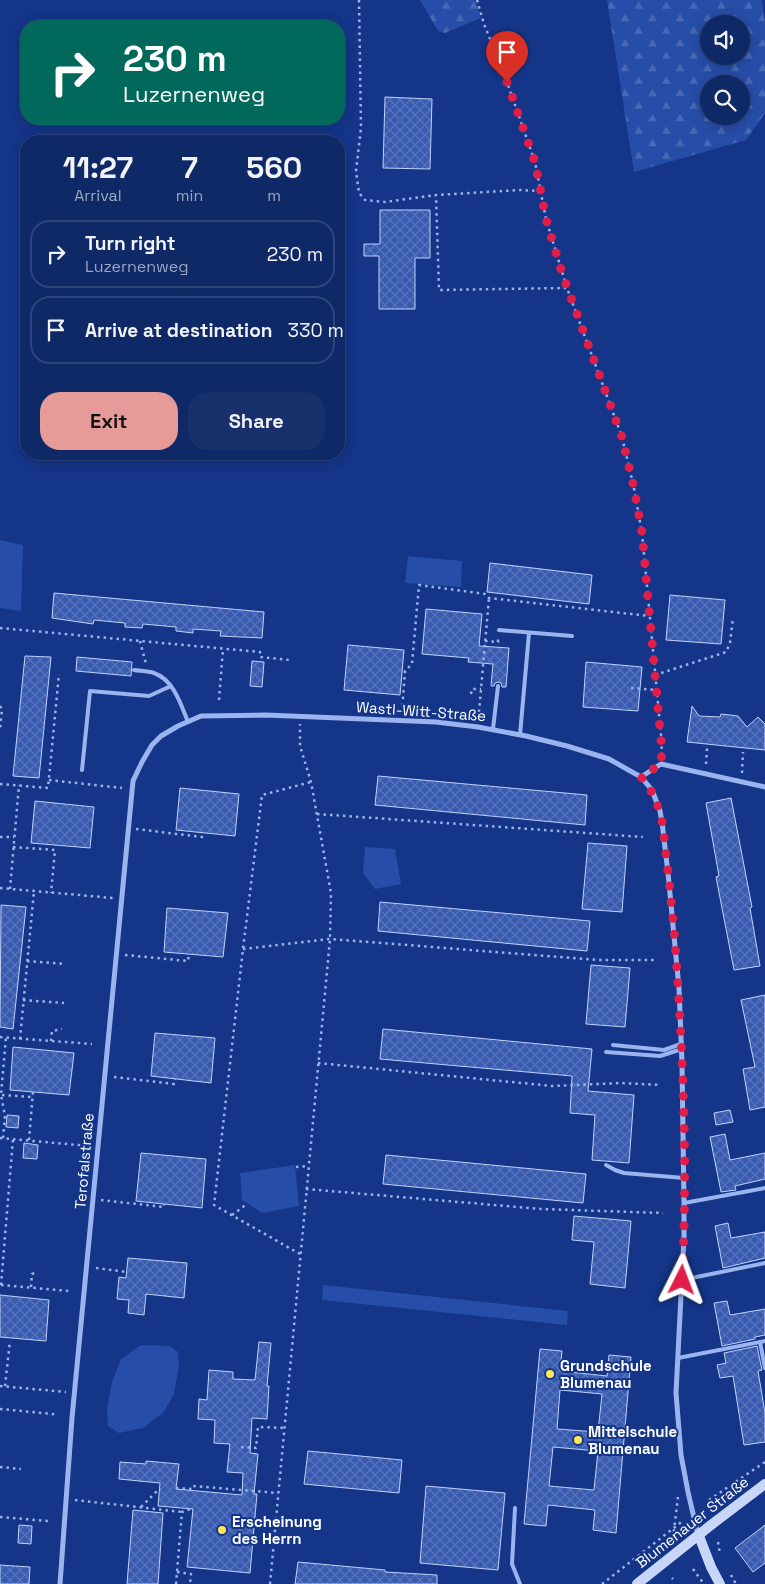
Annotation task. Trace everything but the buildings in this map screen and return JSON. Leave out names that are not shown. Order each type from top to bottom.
[{"type":"street","name":"Wastl-Witt-Straße","points":[[152,745],[161,736],[201,716],[266,715],[436,722],[520,734],[609,759],[641,777],[652,790],[662,822],[682,1047],[684,1203],[676,1393],[680,1452],[698,1536]]},
{"type":"street","name":"Terofalstraße","points":[[60,1584],[75,1392],[132,789],[139,768],[152,745]]},
{"type":"street","points":[[641,777],[661,764],[765,787]]},
{"type":"street","name":"Blumenauer Straße","points":[[637,1584],[765,1484]]},
{"type":"street","points":[[698,1536],[720,1584]]},
{"type":"lane","points":[[499,630],[572,636]]},
{"type":"lane","points":[[520,734],[529,633]]},
{"type":"lane","points":[[134,670],[155,673],[171,686],[188,722]]},
{"type":"lane","points":[[82,770],[90,691],[149,696],[171,686]]},
{"type":"lane","points":[[493,729],[498,686]]},
{"type":"lane","points":[[613,1045],[664,1050],[682,1047]]},
{"type":"lane","points":[[606,1052],[660,1056],[682,1047]]},
{"type":"lane","points":[[606,1165],[624,1173],[684,1178]]},
{"type":"lane","points":[[684,1203],[765,1188]]},
{"type":"lane","points":[[682,1280],[765,1263]]},
{"type":"lane","points":[[760,1342],[765,1368]]},
{"type":"lane","points":[[678,1358],[765,1342]]},
{"type":"lane","points":[[515,1508],[512,1564],[520,1584]]},
{"type":"path","points":[[359,0],[361,128],[356,172],[359,193],[365,200],[386,202],[436,194],[520,190],[541,191]]},
{"type":"path","points":[[477,0],[535,162],[546,219],[566,288],[622,437],[642,533],[661,735],[661,764]]},
{"type":"path","points":[[436,194],[439,290],[566,288]]},
{"type":"path","points":[[402,720],[406,671],[412,664],[419,586],[478,592],[486,594],[489,598],[649,616]]},
{"type":"path","points":[[479,712],[489,598]]},
{"type":"path","points":[[655,675],[726,652],[730,643],[732,618]]},
{"type":"path","points":[[0,628],[260,652],[260,657],[290,660]]},
{"type":"path","points":[[140,641],[149,672]]},
{"type":"path","points":[[219,700],[223,649]]},
{"type":"path","points":[[0,784],[48,788],[60,674]]},
{"type":"path","points":[[631,688],[657,690]]},
{"type":"path","points":[[471,694],[472,689],[481,690]]},
{"type":"path","points":[[0,706],[2,709],[0,729]]},
{"type":"path","points":[[270,1584],[330,939],[331,893],[311,782],[300,746],[300,716]]},
{"type":"path","points":[[705,774],[707,748]]},
{"type":"path","points":[[742,782],[743,752]]},
{"type":"path","points":[[49,780],[132,789]]},
{"type":"path","points":[[300,1254],[214,1205],[262,795],[311,782]]},
{"type":"path","points":[[10,889],[19,786]]},
{"type":"path","points":[[317,814],[643,837]]},
{"type":"path","points":[[128,828],[202,837],[203,833]]},
{"type":"path","points":[[0,837],[14,837]]},
{"type":"path","points":[[13,847],[55,850],[51,893]]},
{"type":"path","points":[[0,888],[122,898]]},
{"type":"path","points":[[20,1038],[34,891]]},
{"type":"path","points":[[243,949],[330,939],[598,960],[654,960]]},
{"type":"path","points":[[116,954],[188,961],[189,954]]},
{"type":"path","points":[[27,961],[66,964]]},
{"type":"path","points":[[23,1000],[64,1003]]},
{"type":"path","points":[[51,1041],[52,1031],[62,1028]]},
{"type":"path","points":[[0,1037],[92,1044]]},
{"type":"path","points":[[6,1037],[1,1095],[5,1116],[2,1138],[98,1147]]},
{"type":"path","points":[[318,1063],[552,1086],[621,1083],[661,1085]]},
{"type":"path","points":[[105,1076],[174,1084],[175,1078]]},
{"type":"path","points":[[29,1140],[33,1092]]},
{"type":"path","points":[[1,1095],[32,1097]]},
{"type":"path","points":[[13,1139],[0,1285],[69,1291]]},
{"type":"path","points":[[296,1168],[308,1166]]},
{"type":"path","points":[[306,1189],[541,1209],[663,1213]]},
{"type":"path","points":[[93,1199],[164,1207],[164,1204]]},
{"type":"path","points":[[232,1215],[247,1204]]},
{"type":"path","points":[[87,1267],[127,1272]]},
{"type":"path","points":[[31,1288],[32,1274],[37,1272]]},
{"type":"path","points":[[5,1386],[10,1341]]},
{"type":"path","points":[[0,1386],[75,1392]]},
{"type":"path","points":[[0,1409],[53,1414],[57,1417]]},
{"type":"path","points":[[241,1447],[256,1448],[258,1427],[284,1428]]},
{"type":"path","points":[[709,1500],[765,1462]]},
{"type":"path","points":[[0,1468],[21,1469]]},
{"type":"path","points":[[176,1488],[192,1490],[193,1486],[278,1493]]},
{"type":"path","points":[[141,1507],[160,1488]]},
{"type":"path","points":[[674,1538],[678,1500],[677,1490]]},
{"type":"path","points":[[66,1499],[182,1512],[191,1509]]},
{"type":"path","points":[[176,1584],[182,1512]]},
{"type":"path","points":[[0,1517],[48,1521]]},
{"type":"path","points":[[602,1584],[684,1520]]},
{"type":"path","points":[[718,1542],[721,1559]]},
{"type":"path","points":[[726,1567],[736,1584]]},
{"type":"path","points":[[693,1569],[704,1584]]},
{"type":"path","points":[[177,1572],[191,1574],[190,1584]]},
{"type":"green space","points":[[420,0],[475,0],[481,18],[445,33],[438,31]]},
{"type":"green space","points":[[607,0],[762,0],[765,24],[765,113],[746,140],[634,172]]},
{"type":"green space","points":[[0,540],[23,545],[21,611],[0,608]]},
{"type":"green space","points":[[408,556],[462,561],[461,587],[405,583]]},
{"type":"green space","points":[[365,847],[395,849],[401,884],[375,889],[363,873]]},
{"type":"green space","points":[[295,1165],[299,1206],[262,1213],[242,1200],[240,1173]]},
{"type":"green space","points":[[323,1285],[568,1311],[567,1325],[322,1300]]},
{"type":"green space","points":[[141,1345],[170,1346],[178,1352],[179,1365],[174,1394],[164,1412],[143,1428],[119,1433],[108,1426],[107,1409],[112,1382],[121,1359]]},
{"type":"place","name":"Grundschule Blumenau","points":[[550,1374]]},
{"type":"place","name":"Mittelschule Blumenau","points":[[578,1440]]},
{"type":"place","name":"Erscheinung des Herrn","points":[[222,1530]]},
{"type":"route","points":[[507,82],[535,162],[546,219],[566,288],[622,437],[642,533],[662,751],[661,764],[641,777],[652,790],[662,822],[678,988],[684,1148],[682,1280]]}]
